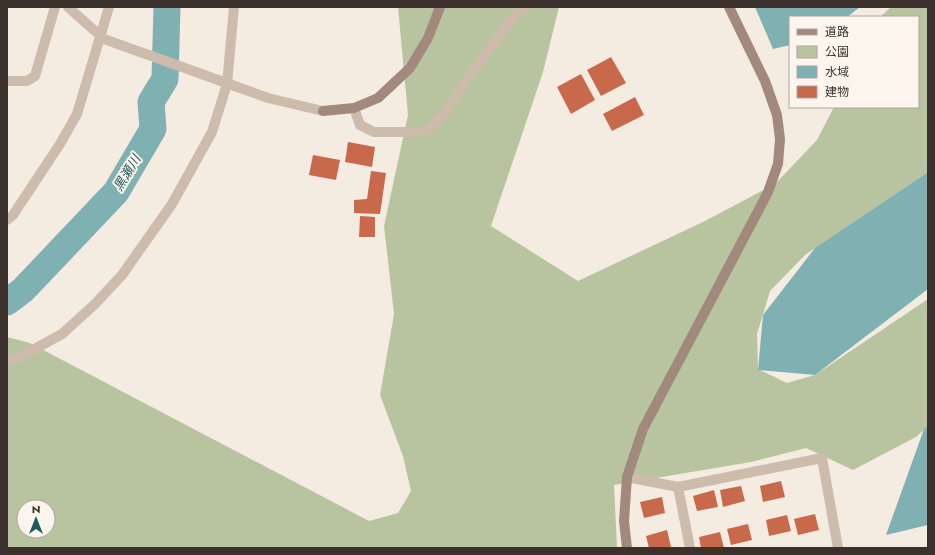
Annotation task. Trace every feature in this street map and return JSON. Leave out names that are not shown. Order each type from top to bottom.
[{"type":"street","points":[[7,82],[27,82],[35,76],[55,7]]},
{"type":"street","points":[[68,7],[102,38],[268,98],[323,111],[354,108],[378,98],[410,68],[428,38],[440,7]]},
{"type":"street","points":[[7,220],[13,214],[60,144],[77,114],[102,38],[109,7]]},
{"type":"street","points":[[7,362],[20,357],[62,334],[96,304],[122,275],[172,204],[212,132],[223,83],[234,7]]},
{"type":"street","points":[[354,108],[360,125],[374,132],[425,132],[444,114],[464,83],[514,16],[526,7]]},
{"type":"street","points":[[627,548],[624,521],[627,477],[643,429],[768,192],[778,164],[780,139],[777,115],[765,81],[729,7]]},
{"type":"street","points":[[627,477],[678,486],[822,458],[835,547]]},
{"type":"street","points":[[678,486],[690,548]]},
{"type":"green space","points":[[398,7],[559,7],[543,72],[491,226],[578,281],[705,221],[775,184],[817,140],[833,108],[919,108],[919,16],[881,16],[891,7],[928,7],[928,172],[805,255],[770,291],[757,334],[758,369],[787,383],[815,375],[928,299],[928,426],[916,437],[853,470],[806,448],[751,462],[614,485],[617,548],[7,548],[7,337],[30,343],[369,521],[398,513],[411,491],[403,456],[380,395],[394,314],[384,226],[408,115]]},
{"type":"water","points":[[755,7],[860,7],[848,16],[789,16],[789,45],[773,49]]},
{"type":"water","points":[[928,172],[928,289],[815,375],[758,370],[763,315],[815,248]]},
{"type":"water","points":[[928,426],[928,525],[886,535],[924,429]]},
{"type":"building","points":[[611,57],[626,83],[601,96],[587,70]]},
{"type":"building","points":[[581,74],[595,100],[571,114],[557,87]]},
{"type":"building","points":[[635,97],[644,115],[612,131],[603,114]]},
{"type":"building","points":[[348,142],[375,147],[372,167],[345,162]]},
{"type":"building","points":[[313,155],[340,160],[336,180],[309,175]]},
{"type":"building","points":[[371,171],[386,173],[380,214],[354,213],[354,200],[367,199]]},
{"type":"building","points":[[360,216],[375,217],[375,237],[359,237]]},
{"type":"building","points":[[781,481],[785,497],[763,502],[760,486]]},
{"type":"building","points":[[741,486],[745,501],[723,507],[720,490]]},
{"type":"building","points":[[714,490],[718,507],[697,511],[693,496]]},
{"type":"building","points":[[662,497],[665,513],[644,518],[640,502]]},
{"type":"building","points":[[815,514],[819,530],[798,535],[794,519]]},
{"type":"building","points":[[787,515],[791,531],[769,536],[766,520]]},
{"type":"building","points":[[748,524],[752,540],[731,545],[727,529]]},
{"type":"building","points":[[667,530],[671,547],[649,548],[646,536]]},
{"type":"building","points":[[720,532],[724,548],[701,548],[699,537]]},
{"type":"waterway","name":"黒瀬川","points":[[7,302],[23,290],[116,192],[153,129],[151,102],[165,79],[167,7]]}]
